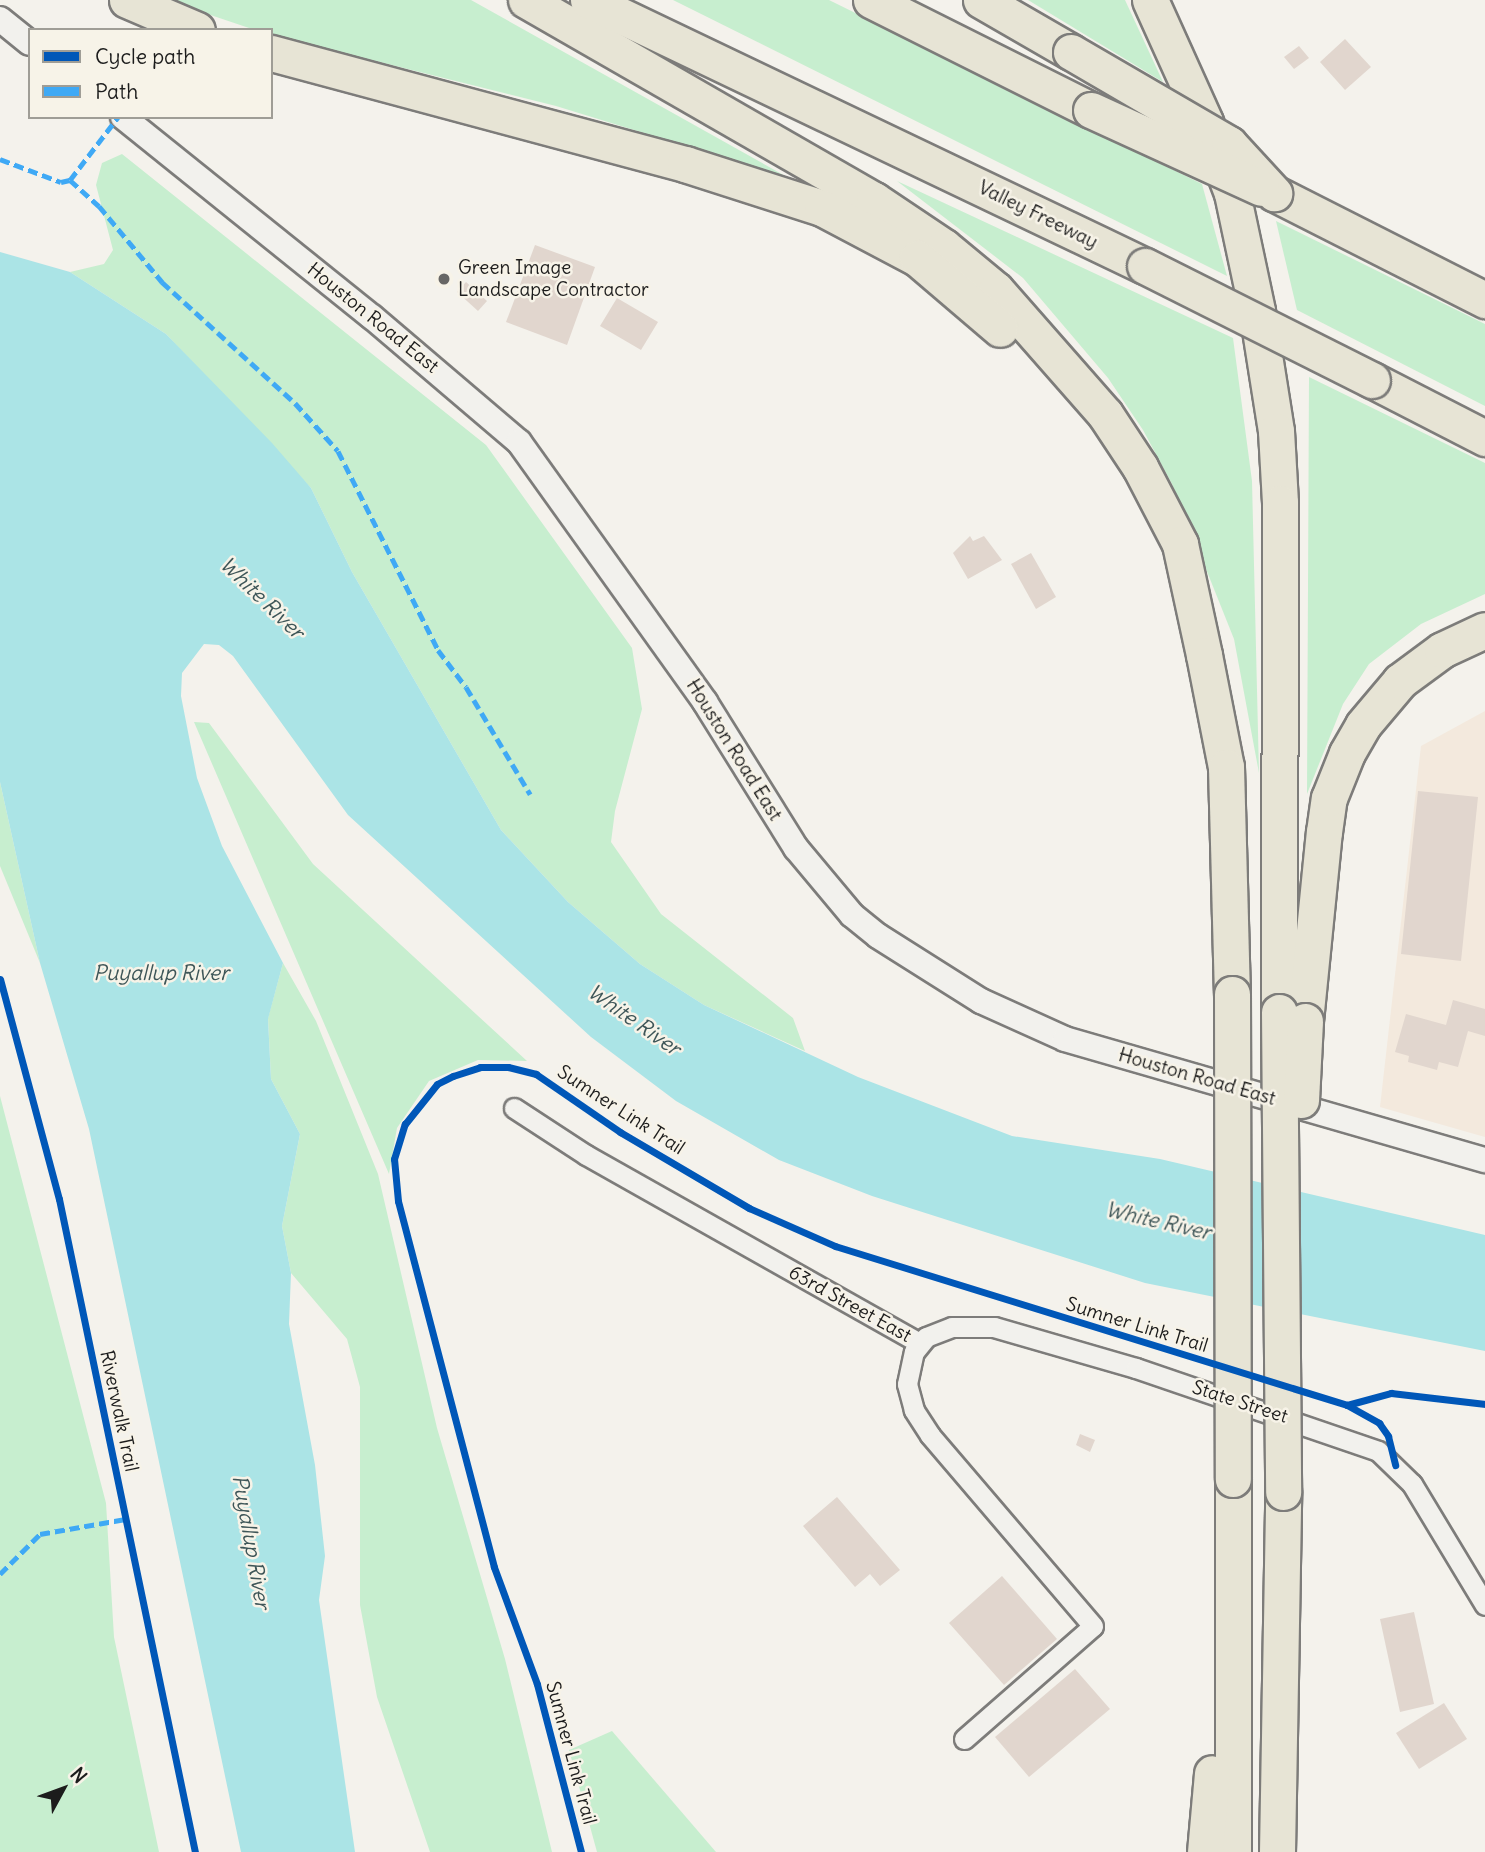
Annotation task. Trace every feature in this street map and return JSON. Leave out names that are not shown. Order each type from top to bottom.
[{"type":"highway","points":[[127,0],[192,28]]},
{"type":"highway","points":[[526,0],[874,200],[944,247],[996,290],[1105,414],[1140,467],[1180,544],[1226,767],[1233,994],[1233,1852]]},
{"type":"highway","name":"Valley Freeway","points":[[588,0],[1145,266],[1485,438]]},
{"type":"highway","points":[[871,0],[1091,110],[1274,193],[1485,300]]},
{"type":"highway","points":[[981,0],[1229,144],[1274,193]]},
{"type":"highway","points":[[1150,0],[1232,193],[1257,311],[1276,430],[1292,1016],[1299,1143],[1283,1270],[1284,1601],[1277,1852]]},
{"type":"highway","points":[[273,54],[780,192],[870,231],[916,258],[1012,341],[1086,426],[1163,553],[1178,603],[1204,654]]},
{"type":"highway","points":[[1292,1016],[1326,821],[1348,753],[1363,725],[1400,681],[1442,650],[1485,630]]},
{"type":"highway","points":[[1205,1852],[1233,1540]]},
{"type":"highway","points":[[1284,1601],[1302,1852]]},
{"type":"street","points":[[0,19],[28,41]]},
{"type":"street","name":"Houston Road East","points":[[125,119],[372,317],[519,442],[675,658],[796,848],[852,915],[878,936],[981,1000],[1065,1039],[1485,1160]]},
{"type":"street","name":"63rd Street East","points":[[514,1108],[586,1155],[920,1343],[909,1364],[907,1384],[914,1410],[930,1435],[1093,1626],[964,1739]]},
{"type":"street","name":"State Street","points":[[920,1343],[952,1327],[994,1327],[1357,1441],[1378,1451],[1412,1484],[1485,1605]]},
{"type":"shaded area","points":[[1485,711],[1485,1137],[1380,1107],[1421,746]]},
{"type":"green space","points":[[166,0],[471,0],[787,177],[556,106],[273,35],[273,28],[249,28]]},
{"type":"green space","points":[[673,0],[829,0],[1202,184],[1227,276]]},
{"type":"green space","points":[[1028,0],[1125,0],[1163,82]]},
{"type":"green space","points":[[122,154],[486,445],[632,648],[642,709],[615,811],[611,842],[661,914],[793,1018],[805,1051],[704,1005],[640,964],[568,902],[501,830],[352,572],[311,488],[166,334],[70,272],[104,264],[113,250],[96,185],[102,163]]},
{"type":"green space","points":[[897,181],[1233,338],[1252,481],[1259,773],[1234,639],[1172,484],[1143,430],[1108,378],[1023,278]]},
{"type":"green space","points":[[1276,221],[1485,324],[1485,406],[1297,310]]},
{"type":"green space","points":[[1309,377],[1485,463],[1485,594],[1421,624],[1369,664],[1343,704],[1307,794]]},
{"type":"green space","points":[[194,722],[209,723],[313,864],[527,1061],[478,1060],[429,1081],[397,1128],[389,1174]]},
{"type":"green space","points":[[0,782],[40,963],[0,866]]},
{"type":"green space","points":[[283,963],[316,1021],[378,1174],[437,1428],[505,1659],[552,1852],[430,1852],[377,1697],[360,1605],[360,1387],[347,1339],[291,1273],[282,1226],[300,1134],[271,1079],[268,1018]]},
{"type":"green space","points":[[0,1096],[106,1503],[114,1637],[159,1852],[0,1852]]},
{"type":"green space","points":[[612,1731],[716,1852],[597,1852],[569,1750]]},
{"type":"water","points":[[0,252],[70,272],[166,334],[272,443],[311,488],[352,572],[501,830],[568,902],[640,964],[704,1005],[858,1077],[1012,1136],[1160,1159],[1485,1235],[1485,1351],[1145,1283],[872,1196],[779,1160],[676,1101],[591,1037],[348,815],[233,656],[219,645],[204,644],[182,673],[181,696],[197,778],[222,846],[283,963],[268,1019],[271,1079],[300,1134],[282,1226],[291,1273],[289,1324],[315,1465],[325,1556],[319,1600],[355,1852],[241,1852],[89,1129],[40,963],[0,782]]},
{"type":"building","points":[[1345,39],[1371,67],[1345,90],[1320,62]]},
{"type":"building","points":[[1299,46],[1309,58],[1294,69],[1284,57]]},
{"type":"building","points":[[535,245],[595,267],[567,345],[506,322]]},
{"type":"building","points":[[466,282],[487,301],[478,311],[457,292]]},
{"type":"building","points":[[617,298],[658,322],[641,350],[600,326]]},
{"type":"building","points":[[970,536],[973,541],[984,536],[1002,560],[968,579],[953,553]]},
{"type":"building","points":[[1031,553],[1056,597],[1036,609],[1011,564]]},
{"type":"building","points":[[1418,791],[1478,797],[1461,961],[1401,954]]},
{"type":"building","points":[[1453,1000],[1485,1009],[1485,1036],[1468,1031],[1458,1067],[1439,1062],[1437,1070],[1408,1062],[1409,1056],[1395,1052],[1406,1014],[1446,1025]]},
{"type":"building","points":[[1080,1434],[1095,1440],[1090,1452],[1076,1445]]},
{"type":"building","points":[[837,1497],[900,1570],[880,1586],[870,1574],[855,1587],[803,1526]]},
{"type":"building","points":[[1002,1576],[1057,1639],[1004,1685],[949,1623]]},
{"type":"building","points":[[1414,1612],[1434,1704],[1400,1712],[1380,1619]]},
{"type":"building","points":[[1075,1669],[1110,1709],[1029,1777],[995,1737]]},
{"type":"building","points":[[1444,1703],[1467,1739],[1419,1769],[1396,1733]]},
{"type":"marked path","points":[[0,159],[61,182],[70,180],[116,119]]},
{"type":"marked path","points":[[70,180],[99,206],[162,282],[295,403],[338,451],[438,650],[466,687],[530,794]]},
{"type":"marked path","points":[[0,1574],[40,1534],[126,1519]]},
{"type":"cycle path","name":"Riverwalk Trail","points":[[0,979],[59,1199],[195,1852]]},
{"type":"cycle path","name":"Sumner Link Trail","points":[[581,1852],[537,1684],[494,1567],[398,1201],[394,1159],[405,1124],[437,1084],[453,1076],[480,1067],[508,1067],[536,1074],[620,1132],[749,1208],[835,1246],[1347,1405],[1379,1423],[1388,1436],[1395,1465]]},
{"type":"cycle path","points":[[1347,1405],[1391,1393],[1485,1404]]},
{"type":"place","name":"Green Image Landscape Contractor","points":[[444,279]]},
{"type":"water label","name":"White River","points":[[262,598]]},
{"type":"water label","name":"Puyallup River","points":[[161,973]]},
{"type":"water label","name":"White River","points":[[634,1020]]},
{"type":"water label","name":"White River","points":[[1158,1221]]},
{"type":"water label","name":"Puyallup River","points":[[251,1542]]}]
